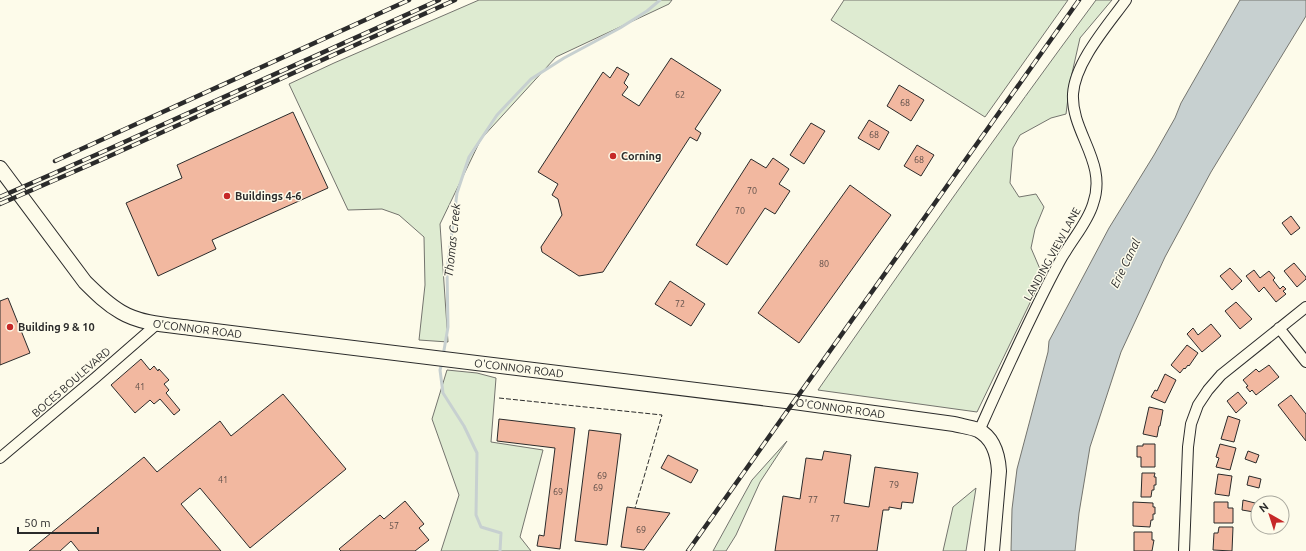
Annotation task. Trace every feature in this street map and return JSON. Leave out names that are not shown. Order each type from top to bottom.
[{"type":"street","name":"LANDING VIEW LANE","points":[[979,431],[1031,317],[1064,253],[1086,220],[1093,204],[1097,176],[1094,161],[1078,121],[1073,93],[1076,78],[1086,55],[1126,0]]},
{"type":"street","name":"O'CONNOR ROAD","points":[[0,168],[85,282],[99,296],[122,313],[133,318],[157,324],[794,402],[954,424],[979,431],[988,438],[995,447],[998,458],[999,471],[992,551]]},
{"type":"street","points":[[1184,551],[1188,447],[1191,424],[1196,410],[1208,390],[1221,375],[1306,307]]},
{"type":"street","name":"BOCES BOULEVARD","points":[[0,458],[157,324]]},
{"type":"street","points":[[1279,328],[1306,362]]},
{"type":"green space","points":[[479,0],[672,0],[669,4],[556,57],[481,139],[440,224],[448,342],[419,340],[425,285],[424,237],[399,215],[382,209],[348,210],[289,84]]},
{"type":"green space","points":[[844,0],[1068,0],[985,117],[831,20]]},
{"type":"green space","points":[[1096,0],[1112,0],[1080,38],[1070,82],[1066,114],[1051,118],[1020,135],[1013,148],[1010,183],[1019,197],[1036,194],[1044,207],[1035,229],[1031,248],[1043,276],[977,412],[818,390],[1025,97]]},
{"type":"green space","points":[[447,370],[477,373],[496,378],[491,442],[543,450],[520,537],[531,551],[441,551],[459,495],[432,419]]},
{"type":"green space","points":[[787,441],[760,482],[736,535],[726,551],[713,551],[752,480]]},
{"type":"green space","points":[[976,488],[966,551],[943,551],[953,507]]},
{"type":"water","name":"Erie Canal","points":[[1240,0],[1306,0],[1306,16],[1211,172],[1165,257],[1121,352],[1090,447],[1079,513],[1075,551],[1011,551],[1012,509],[1017,469],[1048,352],[1049,341],[1109,228],[1154,155],[1175,118],[1181,103]]},
{"type":"building","name":"Corning","points":[[671,58],[721,90],[695,129],[701,133],[697,141],[690,137],[603,272],[579,276],[542,252],[541,247],[562,215],[558,199],[552,195],[558,184],[538,172],[603,72],[610,78],[617,67],[629,74],[624,83],[628,87],[622,95],[639,106]]},
{"type":"building","points":[[899,85],[924,100],[911,121],[887,106]]},
{"type":"building","name":"Buildings 4-6","points":[[293,112],[328,188],[212,240],[216,249],[158,276],[126,203],[182,178],[177,165]]},
{"type":"building","points":[[869,120],[889,132],[879,150],[858,138]]},
{"type":"building","points":[[811,123],[825,131],[804,164],[790,155]]},
{"type":"building","points":[[917,145],[934,155],[921,176],[904,166]]},
{"type":"building","points":[[773,158],[789,169],[779,184],[790,191],[775,214],[765,208],[727,265],[696,245],[751,159],[766,168]]},
{"type":"building","points":[[850,185],[891,215],[799,343],[758,313]]},
{"type":"building","points":[[1291,216],[1300,228],[1291,235],[1282,223]]},
{"type":"building","points":[[1294,263],[1306,277],[1306,279],[1297,287],[1284,271]]},
{"type":"building","points":[[1230,268],[1242,281],[1232,290],[1220,276]]},
{"type":"building","points":[[1254,270],[1260,278],[1269,271],[1275,278],[1273,280],[1280,289],[1283,286],[1286,289],[1283,291],[1286,294],[1276,302],[1264,287],[1259,292],[1246,276]]},
{"type":"building","points":[[670,281],[705,304],[691,326],[655,304]]},
{"type":"building","name":"Building 9 & 10","points":[[8,298],[30,353],[0,365],[0,301]]},
{"type":"building","points":[[1236,302],[1252,319],[1240,329],[1225,311]]},
{"type":"building","points":[[1211,324],[1221,336],[1202,352],[1187,334],[1193,328],[1198,335]]},
{"type":"building","points":[[1187,345],[1198,353],[1189,366],[1188,365],[1185,369],[1184,368],[1180,373],[1171,365]]},
{"type":"building","points":[[141,359],[150,370],[154,366],[158,371],[159,369],[169,380],[164,384],[169,390],[166,393],[180,410],[174,415],[160,399],[154,404],[150,400],[135,413],[111,385]]},
{"type":"building","points":[[1269,365],[1279,377],[1256,395],[1252,390],[1250,392],[1246,387],[1248,386],[1243,380],[1256,369],[1259,372]]},
{"type":"building","points":[[1165,374],[1176,380],[1165,403],[1151,397],[1155,390],[1157,391]]},
{"type":"building","points":[[1238,392],[1247,403],[1236,413],[1227,401]]},
{"type":"building","points":[[283,394],[346,469],[250,548],[200,488],[181,504],[221,551],[79,551],[71,541],[60,551],[29,551],[144,457],[157,472],[220,421],[231,436]]},
{"type":"building","points":[[1291,395],[1306,414],[1306,441],[1278,405]]},
{"type":"building","points":[[1149,407],[1163,410],[1157,437],[1143,434]]},
{"type":"building","points":[[1228,416],[1240,420],[1234,442],[1221,439]]},
{"type":"building","points":[[499,419],[575,428],[560,549],[537,546],[539,535],[544,536],[555,448],[497,441]]},
{"type":"building","points":[[589,430],[621,434],[607,545],[575,541]]},
{"type":"building","points":[[1143,444],[1155,444],[1155,467],[1141,467],[1141,457],[1137,457],[1137,446],[1143,446]]},
{"type":"building","points":[[1220,444],[1236,448],[1230,470],[1216,467],[1219,458],[1216,457]]},
{"type":"building","points":[[824,451],[851,455],[844,503],[869,507],[875,467],[918,473],[913,503],[902,502],[901,509],[889,507],[889,510],[883,510],[877,551],[775,551],[783,496],[800,499],[806,458],[822,460]]},
{"type":"building","points":[[1248,451],[1259,455],[1256,463],[1245,459]]},
{"type":"building","points":[[668,455],[698,470],[691,483],[661,468]]},
{"type":"building","points":[[1142,473],[1155,473],[1154,477],[1156,477],[1156,485],[1154,485],[1154,490],[1152,490],[1151,497],[1141,497]]},
{"type":"building","points":[[1218,474],[1232,476],[1229,496],[1215,494]]},
{"type":"building","points":[[1249,476],[1261,479],[1259,488],[1247,485]]},
{"type":"building","points":[[1243,500],[1250,502],[1250,511],[1242,510]]},
{"type":"building","points":[[405,501],[424,524],[419,528],[429,540],[415,551],[341,551],[339,549],[380,515],[384,519]]},
{"type":"building","points":[[1133,502],[1153,503],[1153,507],[1155,507],[1155,514],[1153,514],[1153,520],[1151,520],[1150,527],[1133,526]]},
{"type":"building","points":[[1214,502],[1228,502],[1228,508],[1233,508],[1233,523],[1214,523]]},
{"type":"building","points":[[627,507],[670,513],[644,550],[621,547]]},
{"type":"building","points":[[1219,527],[1233,527],[1232,551],[1213,550],[1214,533],[1218,533]]},
{"type":"building","points":[[1134,532],[1152,532],[1152,540],[1154,540],[1152,551],[1134,551]]},
{"type":"waterway","name":"Thomas Creek","points":[[443,356],[448,327],[447,270],[457,193],[469,157],[497,115],[531,79],[564,58],[620,28],[647,11],[660,0]]},
{"type":"waterway","name":"Thomas Creek","points":[[442,363],[440,370],[443,393],[464,426],[477,453],[476,515],[481,527],[501,533],[500,551]]},
{"type":"railway","points":[[55,161],[409,0]]},
{"type":"railway","points":[[0,197],[439,0]]},
{"type":"railway","points":[[0,204],[455,0]]},
{"type":"railway","points":[[688,551],[1079,0]]},
{"type":"fence","points":[[499,398],[662,415],[635,508]]},
{"type":"place","name":"Corning","points":[[613,156]]},
{"type":"place","name":"Buildings 4-6","points":[[227,196]]},
{"type":"place","name":"Building 9 & 10","points":[[10,327]]}]
